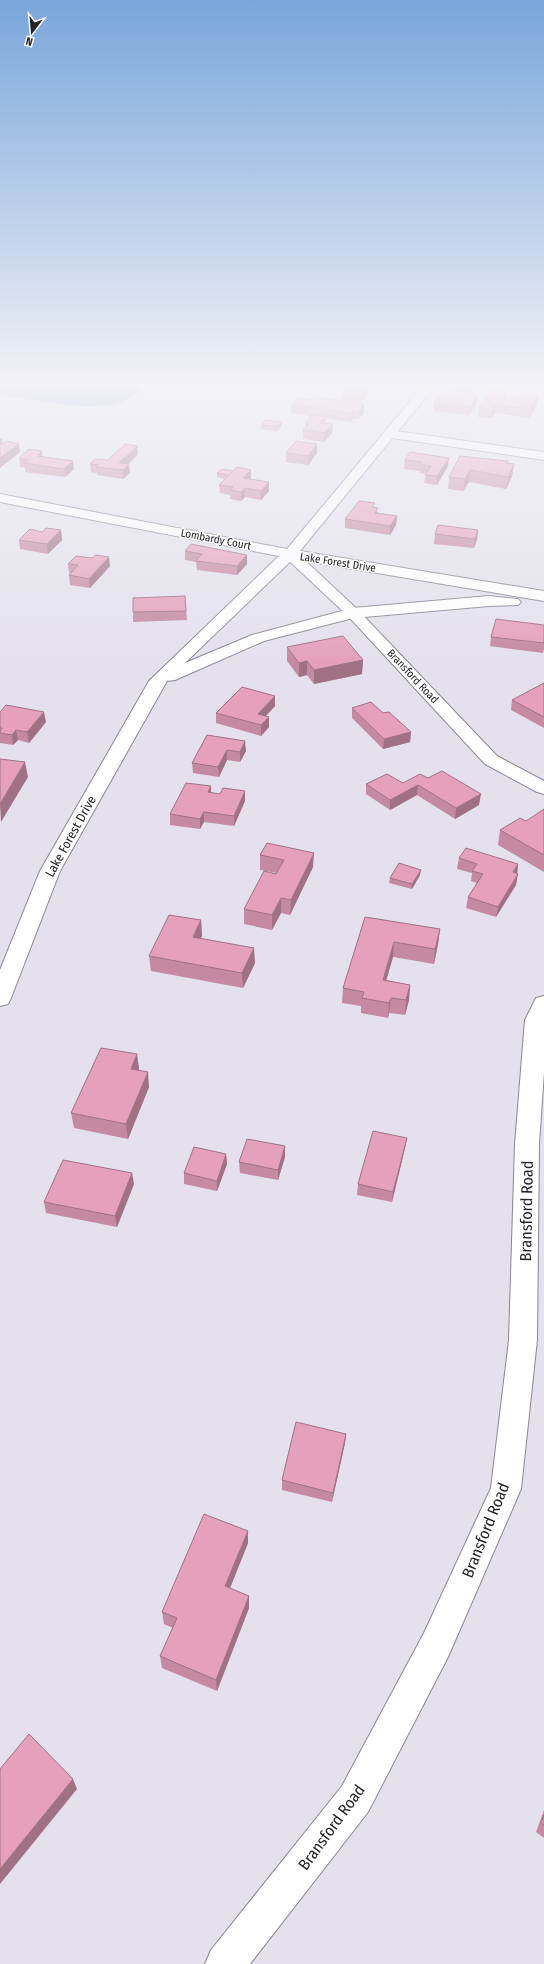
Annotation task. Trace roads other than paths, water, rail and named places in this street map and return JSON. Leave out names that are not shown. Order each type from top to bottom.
[{"type":"street","points":[[290,554],[352,479]]},
{"type":"street","name":"Lombardy Court","points":[[0,498],[290,554]]},
{"type":"street","name":"Lake Forest Drive","points":[[0,998],[50,871],[157,681],[290,554],[544,596]]},
{"type":"street","name":"Bransford Road","points":[[290,554],[353,613],[491,760],[544,788]]},
{"type":"street","points":[[157,681],[258,638],[353,613],[489,601],[544,603]]},
{"type":"street","name":"Bransford Road","points":[[224,1964],[355,1799],[436,1645],[506,1489],[523,1340],[536,1146],[536,1020],[544,1004]]}]
